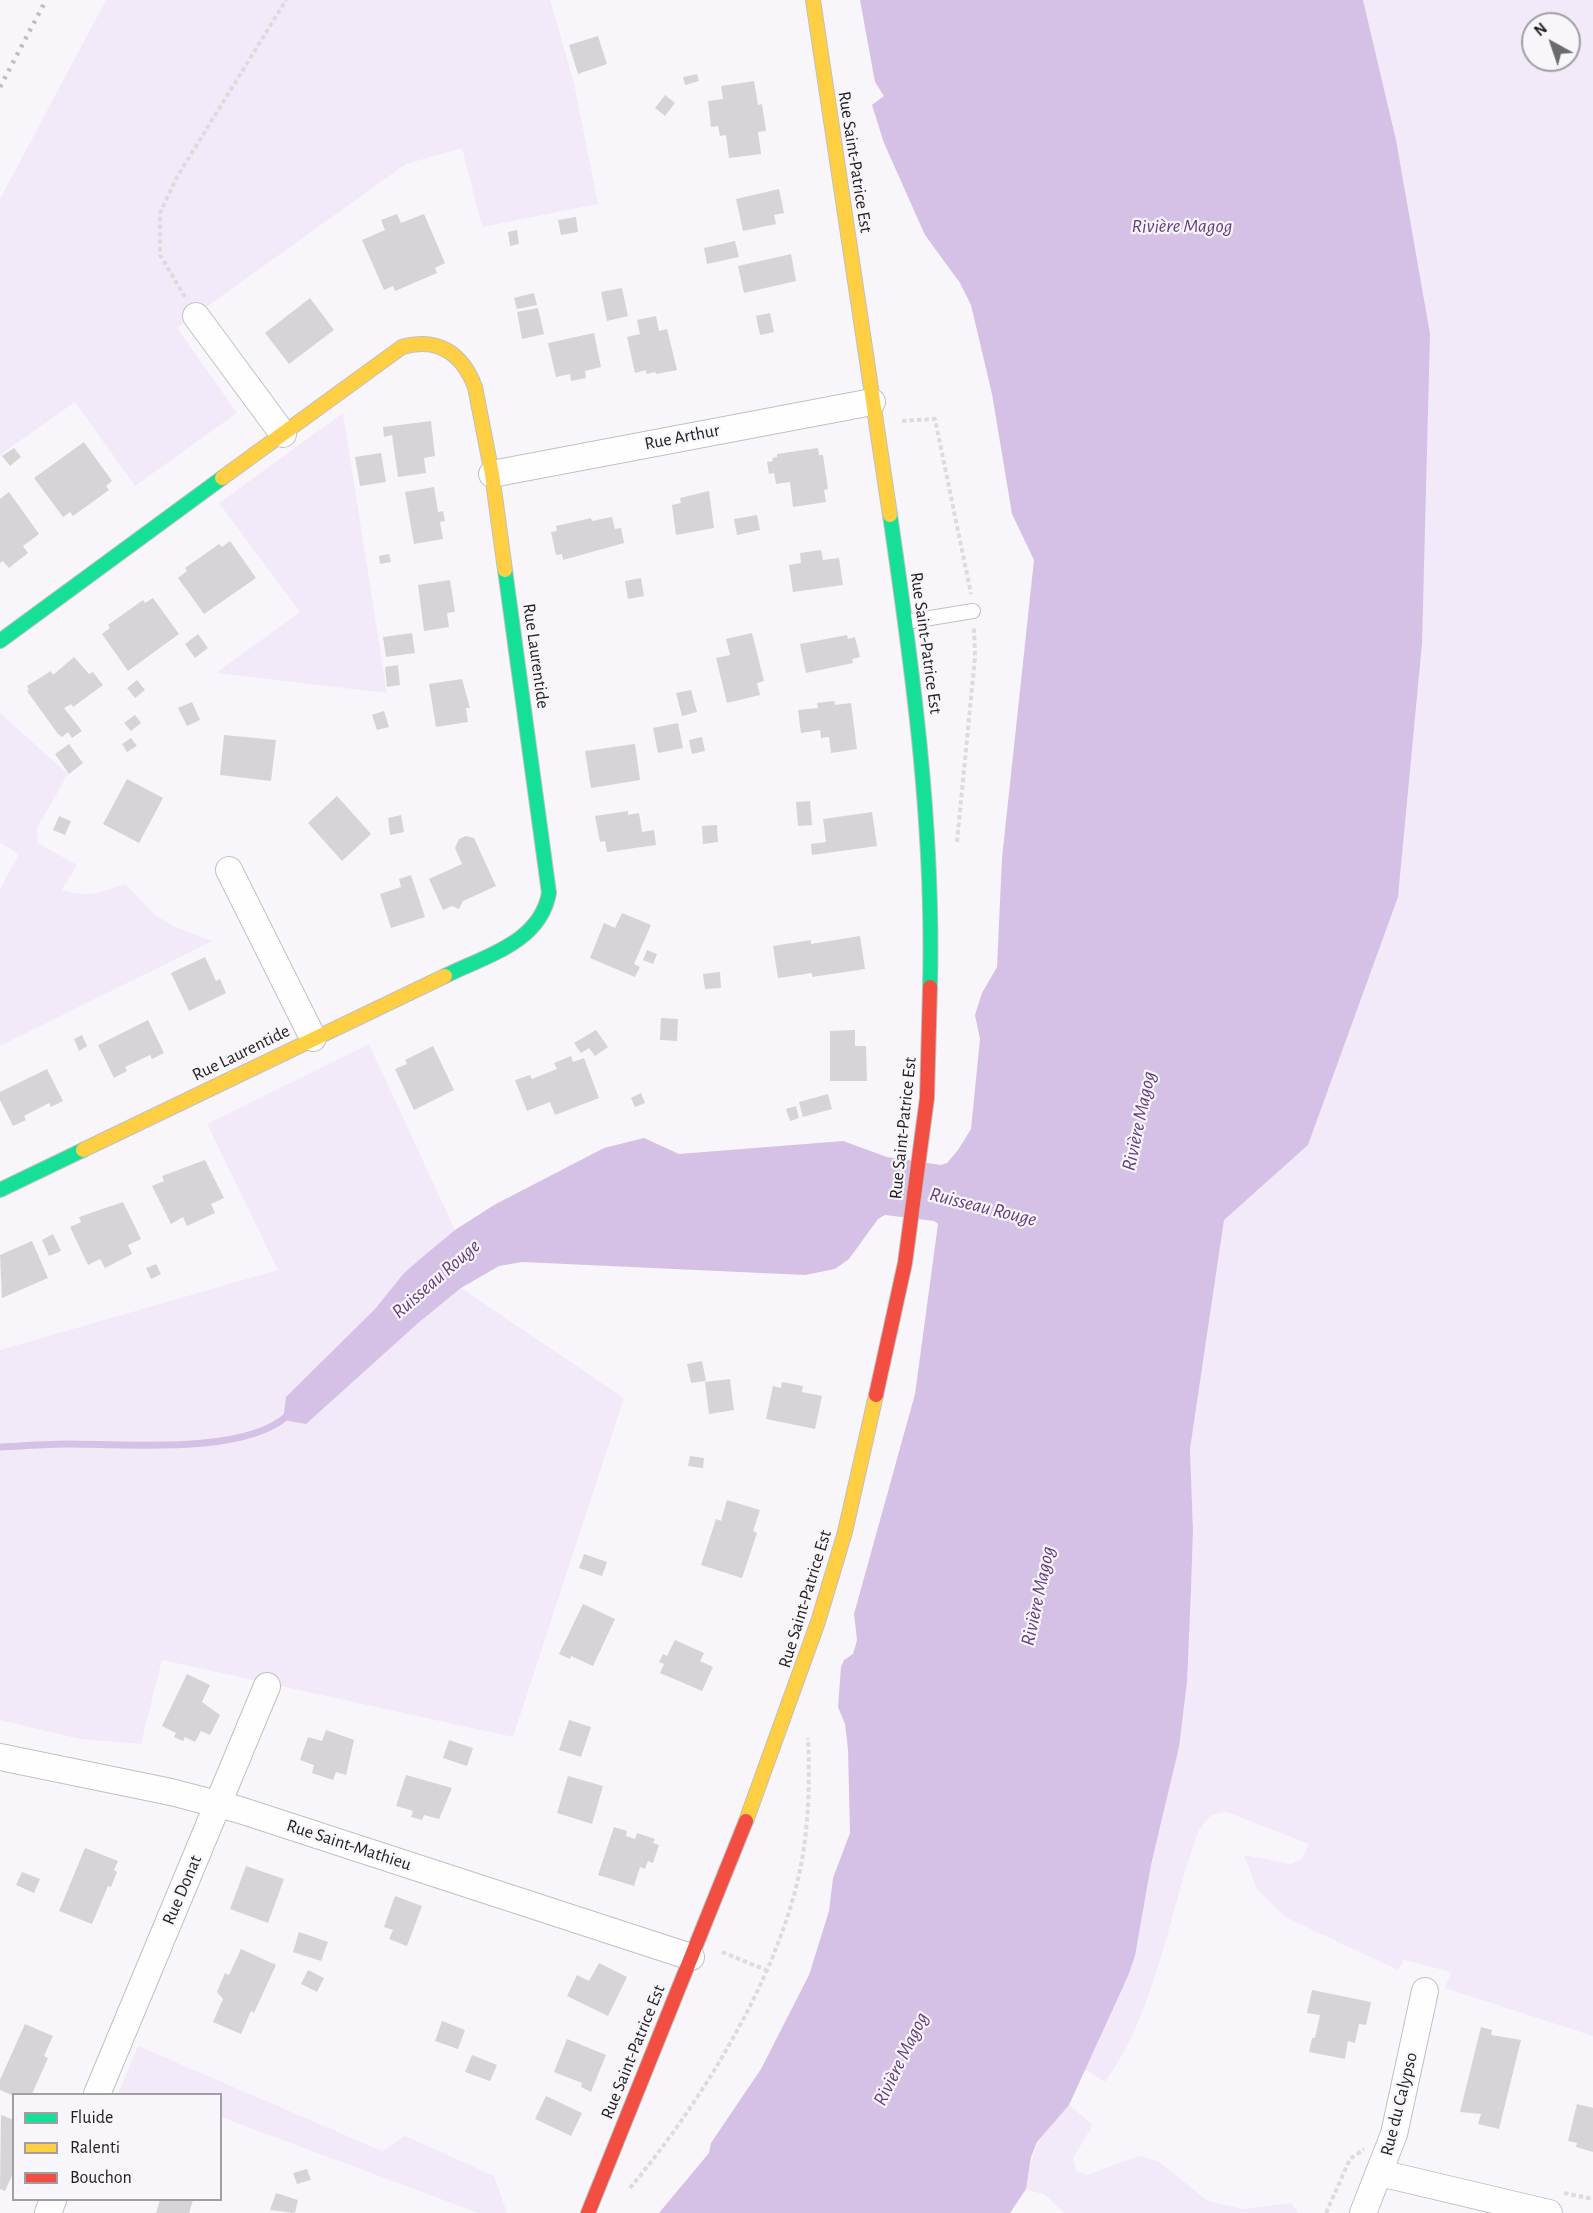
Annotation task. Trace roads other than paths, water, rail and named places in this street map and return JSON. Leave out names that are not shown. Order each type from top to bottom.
[{"type":"street","name":"Rue Saint-Patrice Est","points":[[588,2213],[792,1701],[845,1532],[888,1346],[911,1223],[920,1160],[931,1034],[932,918],[922,745],[906,622],[813,0]]},
{"type":"street","points":[[196,316],[283,434]]},
{"type":"street","name":"Rue Laurentide","points":[[0,641],[402,347],[424,341],[436,343],[457,355],[472,375],[492,474],[549,884],[547,905],[537,925],[521,939],[0,1190]]},
{"type":"street","name":"Rue Arthur","points":[[492,474],[872,402]]},
{"type":"street","points":[[230,870],[313,1038]]},
{"type":"street","name":"Rue Donat","points":[[97,2093],[267,1686]]},
{"type":"street","name":"Rue Saint-Mathieu","points":[[0,1757],[218,1804],[691,1957]]},
{"type":"street","name":"Rue du Calypso","points":[[1363,2213],[1380,2173],[1401,2107],[1425,1992]]},
{"type":"street","points":[[1380,2173],[1549,2213]]},
{"type":"lane","points":[[906,622],[973,611]]},
{"type":"water","name":"Rivière Magog","points":[[860,0],[1363,0],[1396,140],[1430,334],[1422,644],[1398,897],[1308,1145],[1224,1220],[1190,1449],[1193,1530],[1191,1590],[1187,1682],[1179,1747],[1151,1865],[1135,1956],[1069,2105],[1037,2142],[1031,2157],[1026,2189],[1010,2213],[659,2213],[709,2153],[711,2143],[761,2069],[809,1975],[829,1911],[833,1878],[850,1833],[848,1749],[845,1724],[838,1707],[841,1667],[844,1660],[853,1654],[857,1640],[854,1614],[915,1394],[938,1224],[934,1221],[885,1215],[878,1219],[849,1259],[835,1269],[805,1275],[522,1262],[499,1266],[461,1288],[417,1324],[306,1424],[283,1420],[286,1397],[375,1309],[404,1273],[426,1254],[455,1230],[494,1205],[604,1148],[644,1138],[679,1154],[843,1141],[887,1157],[941,1165],[947,1163],[958,1150],[971,1129],[980,1039],[975,1015],[982,993],[997,967],[1002,858],[1034,560],[1012,514],[992,394],[971,305],[960,283],[925,235],[884,143],[872,105],[884,96],[875,82]]},
{"type":"waterway","name":"Ruisseau Rouge","points":[[0,1447],[215,1442],[269,1428],[288,1415]]},
{"type":"railway","points":[[0,87],[46,0]]}]
